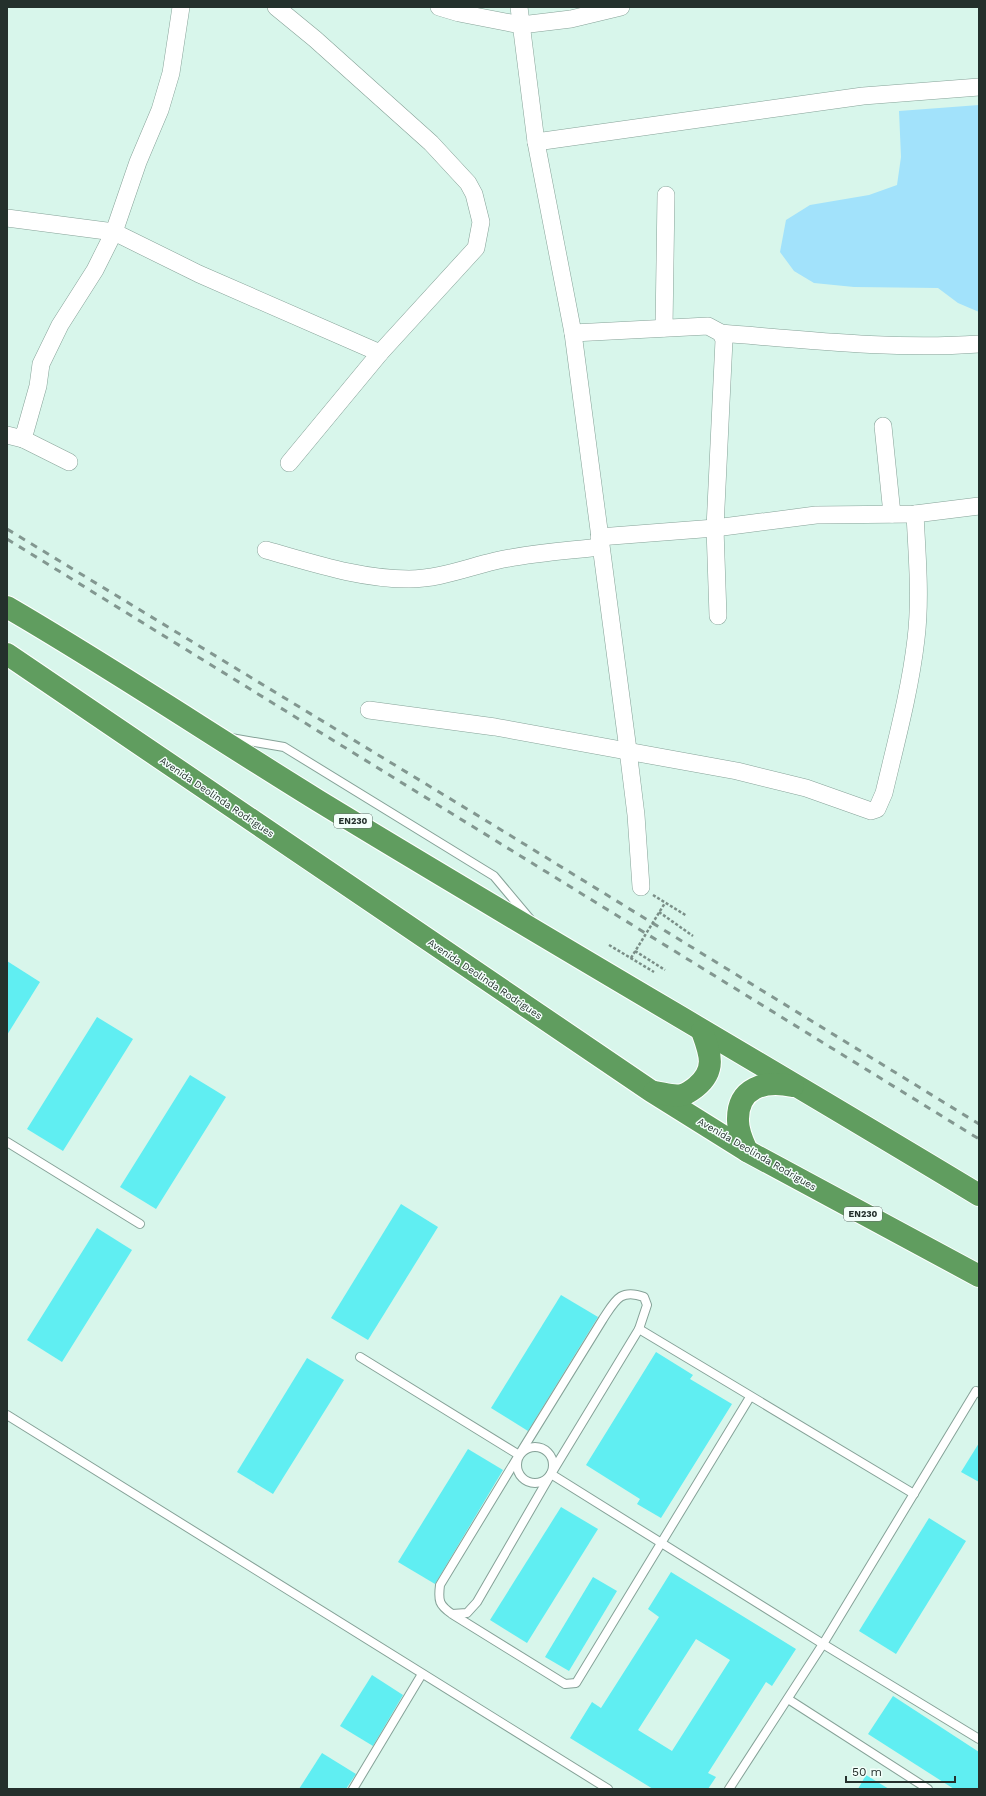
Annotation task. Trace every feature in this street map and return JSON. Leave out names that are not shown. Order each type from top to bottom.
[{"type":"highway","name":"EN230","points":[[7,607],[54,634],[323,803],[702,1031],[802,1088],[979,1195]]},
{"type":"highway","name":"Avenida Deolinda Rodrigues","points":[[7,654],[651,1091],[747,1151],[979,1276]]},
{"type":"highway","points":[[651,1091],[682,1095],[692,1090],[702,1082],[710,1069],[709,1049],[702,1031]]},
{"type":"highway","points":[[747,1151],[738,1122],[739,1108],[743,1097],[753,1088],[764,1084],[786,1084],[802,1088]]},
{"type":"street","points":[[69,462],[11,436],[38,386],[42,364],[60,325],[96,270],[114,232],[138,162],[160,110],[171,73],[181,7]]},
{"type":"street","points":[[276,7],[315,39],[431,143],[468,183],[474,194],[481,222],[476,248],[380,352],[289,463]]},
{"type":"street","points":[[439,7],[459,13],[521,25],[571,19],[621,7]]},
{"type":"street","points":[[519,7],[536,142],[573,333],[636,815],[641,887]]},
{"type":"street","points":[[536,142],[863,96],[979,87]]},
{"type":"street","points":[[664,328],[666,195]]},
{"type":"street","points":[[7,218],[114,232],[199,274],[380,352]]},
{"type":"street","points":[[573,333],[708,326],[721,332],[840,343],[936,347],[979,344]]},
{"type":"street","points":[[718,616],[715,528],[724,340],[721,332]]},
{"type":"street","points":[[883,426],[892,514]]},
{"type":"street","points":[[266,550],[342,571],[383,578],[410,579],[438,576],[516,557],[600,542],[816,515],[915,514],[979,506]]},
{"type":"street","points":[[369,710],[495,727],[737,771],[806,788],[871,811],[877,809],[884,794],[911,675],[916,637],[918,597],[915,514]]},
{"type":"lane","points":[[7,1142],[140,1224]]},
{"type":"lane","points":[[452,1614],[467,1613],[477,1602],[551,1474],[639,1329],[647,1304],[644,1297],[634,1293],[623,1294],[613,1304],[519,1454],[440,1585],[439,1597],[443,1608],[452,1614],[565,1684],[576,1683],[750,1397]]},
{"type":"lane","points":[[639,1329],[750,1397],[914,1494]]},
{"type":"lane","points":[[360,1356],[519,1454]]},
{"type":"lane","points":[[729,1789],[823,1644],[978,1390]]},
{"type":"lane","points":[[7,1415],[608,1789]]},
{"type":"lane","points":[[536,1446],[547,1451],[553,1460],[551,1474],[543,1481],[537,1483],[525,1481],[517,1471],[516,1464],[519,1454],[525,1449],[536,1446]]},
{"type":"lane","points":[[551,1474],[661,1541],[823,1644],[979,1739]]},
{"type":"lane","points":[[353,1789],[422,1674]]},
{"type":"lane","points":[[788,1699],[928,1789]]},
{"type":"path","points":[[641,887],[687,916]]},
{"type":"path","points":[[631,958],[665,903]]},
{"type":"path","points":[[660,912],[693,936]]},
{"type":"path","points":[[609,945],[654,972]]},
{"type":"path","points":[[635,951],[665,970]]},
{"type":"water","points":[[979,105],[979,312],[958,303],[938,288],[854,287],[814,283],[794,271],[780,252],[786,220],[810,205],[869,195],[897,185],[901,157],[899,111]]},
{"type":"building","points":[[7,961],[40,982],[7,1035]]},
{"type":"building","points":[[97,1017],[133,1039],[63,1151],[27,1129]]},
{"type":"building","points":[[190,1075],[226,1097],[156,1209],[120,1187]]},
{"type":"building","points":[[401,1204],[438,1227],[368,1340],[331,1318]]},
{"type":"building","points":[[97,1228],[132,1250],[62,1362],[27,1340]]},
{"type":"building","points":[[561,1295],[598,1317],[528,1431],[491,1408]]},
{"type":"building","points":[[656,1352],[693,1375],[690,1379],[732,1404],[661,1518],[637,1504],[640,1499],[586,1465]]},
{"type":"building","points":[[307,1358],[344,1380],[273,1494],[237,1472]]},
{"type":"building","points":[[979,1443],[979,1482],[961,1472]]},
{"type":"building","points":[[468,1449],[503,1470],[435,1584],[398,1562]]},
{"type":"building","points":[[561,1507],[598,1529],[527,1643],[490,1620]]},
{"type":"building","points":[[929,1518],[966,1541],[896,1654],[859,1631]]},
{"type":"building","points":[[671,1572],[796,1649],[772,1686],[766,1682],[708,1773],[716,1777],[708,1789],[653,1789],[570,1738],[592,1702],[601,1708],[659,1617],[648,1609]],"holes":[[[696,1639],[730,1660],[672,1751],[638,1730]]]},
{"type":"building","points":[[593,1577],[617,1591],[569,1671],[545,1657]]},
{"type":"building","points":[[372,1675],[403,1695],[373,1746],[340,1726]]},
{"type":"building","points":[[893,1696],[979,1752],[979,1789],[954,1789],[868,1734]]},
{"type":"building","points":[[322,1753],[356,1774],[346,1789],[299,1789]]},
{"type":"building","points":[[866,1775],[889,1789],[858,1789]]},
{"type":"railway","points":[[7,529],[490,823],[979,1124]]},
{"type":"railway","points":[[7,539],[979,1139]]}]
